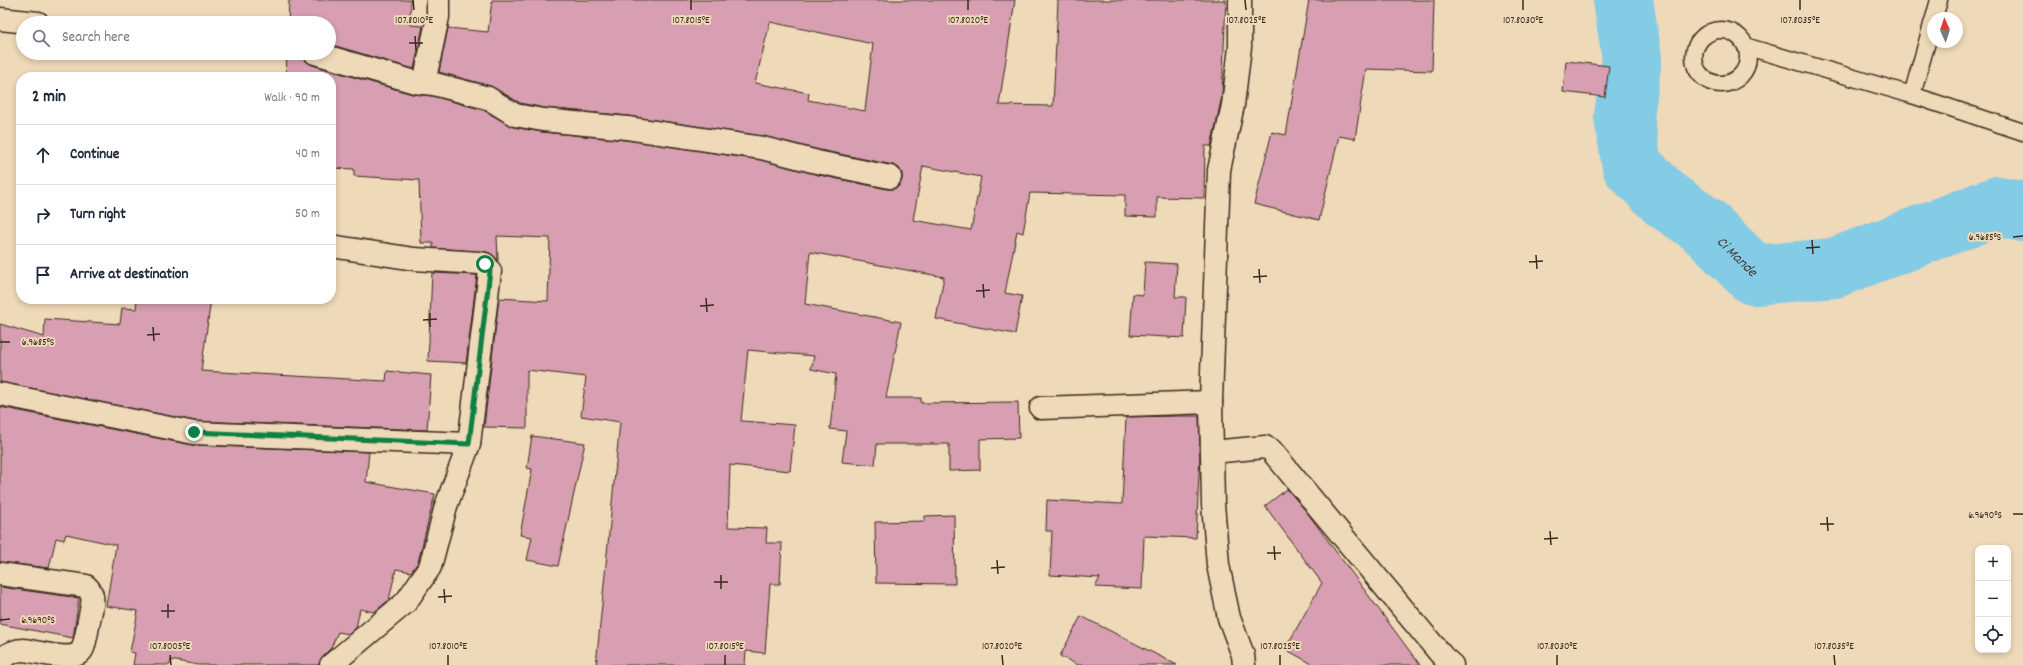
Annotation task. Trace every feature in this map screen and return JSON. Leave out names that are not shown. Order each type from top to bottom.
[{"type":"street","points":[[424,83],[438,17],[438,0]]},
{"type":"street","points":[[1240,0],[1240,47],[1233,105],[1219,170],[1211,402],[1213,504],[1218,565],[1229,618],[1243,655],[1244,665]]},
{"type":"street","points":[[0,19],[16,21]]},
{"type":"street","points":[[336,59],[415,82],[434,84],[488,98],[515,115],[543,120],[627,128],[762,148],[817,162],[890,177]]},
{"type":"street","points":[[331,665],[406,602],[430,567],[446,506],[469,444],[490,271],[480,263],[414,259],[336,247]]},
{"type":"street","points":[[0,394],[194,432],[469,444]]},
{"type":"street","points":[[1041,408],[1211,402]]},
{"type":"street","points":[[1212,452],[1265,447],[1271,450],[1443,657],[1452,665]]},
{"type":"street","points":[[0,574],[86,586],[90,590],[93,599],[83,649],[76,656],[68,658],[21,650],[8,654],[0,659]]},
{"type":"lane","points":[[1935,12],[1939,0]]},
{"type":"lane","points":[[1912,95],[1927,41]]},
{"type":"lane","points":[[1748,48],[1912,95],[2023,132]]},
{"type":"building","points":[[289,0],[411,0],[410,25],[423,26],[414,69],[336,46],[336,16],[288,16]]},
{"type":"building","points":[[492,0],[1015,0],[999,105],[1053,106],[1058,0],[1226,0],[1222,96],[1211,146],[1205,146],[1204,198],[1157,197],[1157,217],[1125,216],[1125,195],[1030,193],[1023,233],[1017,231],[1005,293],[1022,296],[1015,334],[936,319],[944,277],[810,252],[805,304],[901,322],[886,398],[921,398],[921,403],[1018,402],[1019,438],[980,439],[980,470],[949,471],[949,444],[877,444],[875,465],[842,462],[846,431],[830,429],[836,374],[811,369],[814,356],[748,350],[741,421],[795,425],[790,471],[730,465],[728,527],[767,528],[766,543],[782,543],[780,584],[770,584],[765,653],[746,651],[745,665],[596,665],[620,422],[581,416],[586,377],[527,370],[527,428],[484,427],[499,298],[548,301],[550,238],[497,236],[498,260],[487,252],[433,248],[433,243],[421,243],[419,180],[354,176],[354,169],[336,168],[336,72],[286,72],[287,60],[306,60],[312,65],[412,94],[432,96],[483,110],[513,127],[542,132],[625,140],[760,160],[814,174],[887,189],[894,189],[899,186],[902,180],[902,173],[899,168],[893,165],[820,150],[764,136],[629,116],[545,108],[520,103],[491,86],[439,72],[448,28],[488,32]],"holes":[[[770,22],[873,44],[865,111],[808,100],[809,93],[755,83]],[[923,166],[981,177],[971,230],[913,220]]]},
{"type":"building","points":[[1309,0],[1434,0],[1432,71],[1366,69],[1355,139],[1339,136],[1319,220],[1254,204],[1272,132],[1286,135]]},
{"type":"building","points":[[1566,61],[1609,66],[1605,97],[1563,92]]},
{"type":"building","points":[[1145,262],[1177,264],[1175,297],[1186,297],[1184,338],[1130,335],[1133,294],[1143,295]]},
{"type":"building","points":[[432,273],[477,275],[466,363],[428,361]]},
{"type":"building","points":[[136,304],[210,304],[201,371],[386,381],[387,371],[431,375],[427,430],[195,421],[0,382],[0,324],[44,337],[45,319],[120,324],[122,308],[136,309]]},
{"type":"building","points":[[0,407],[192,445],[369,452],[366,482],[435,494],[418,562],[411,572],[396,569],[389,600],[374,612],[360,609],[356,628],[349,634],[338,632],[331,648],[323,656],[319,665],[198,665],[171,660],[170,665],[133,665],[135,653],[130,652],[138,611],[106,606],[116,545],[66,534],[64,540],[56,538],[49,568],[0,562]]},
{"type":"building","points":[[1199,416],[1200,454],[1196,538],[1144,536],[1142,589],[1095,587],[1100,578],[1050,575],[1052,531],[1046,531],[1047,500],[1122,504],[1126,417]]},
{"type":"building","points":[[532,436],[585,443],[558,566],[527,560],[532,537],[520,535],[532,469],[527,468]]},
{"type":"building","points":[[1287,489],[1306,511],[1420,665],[1314,665],[1285,649],[1322,583],[1265,506]]},
{"type":"building","points":[[954,515],[955,584],[876,583],[875,522],[925,521],[925,516]]},
{"type":"building","points":[[0,587],[79,598],[73,638],[0,624]]},
{"type":"building","points":[[1081,616],[1177,665],[1078,665],[1060,656]]},
{"type":"waterway","name":"Ci Mande","points":[[1623,0],[1632,58],[1624,117],[1632,166],[1666,200],[1703,225],[1754,275],[1834,268],[1998,206],[2023,212]]},
{"type":"route","points":[[194,432],[266,437],[469,444],[490,271],[485,264]]}]
